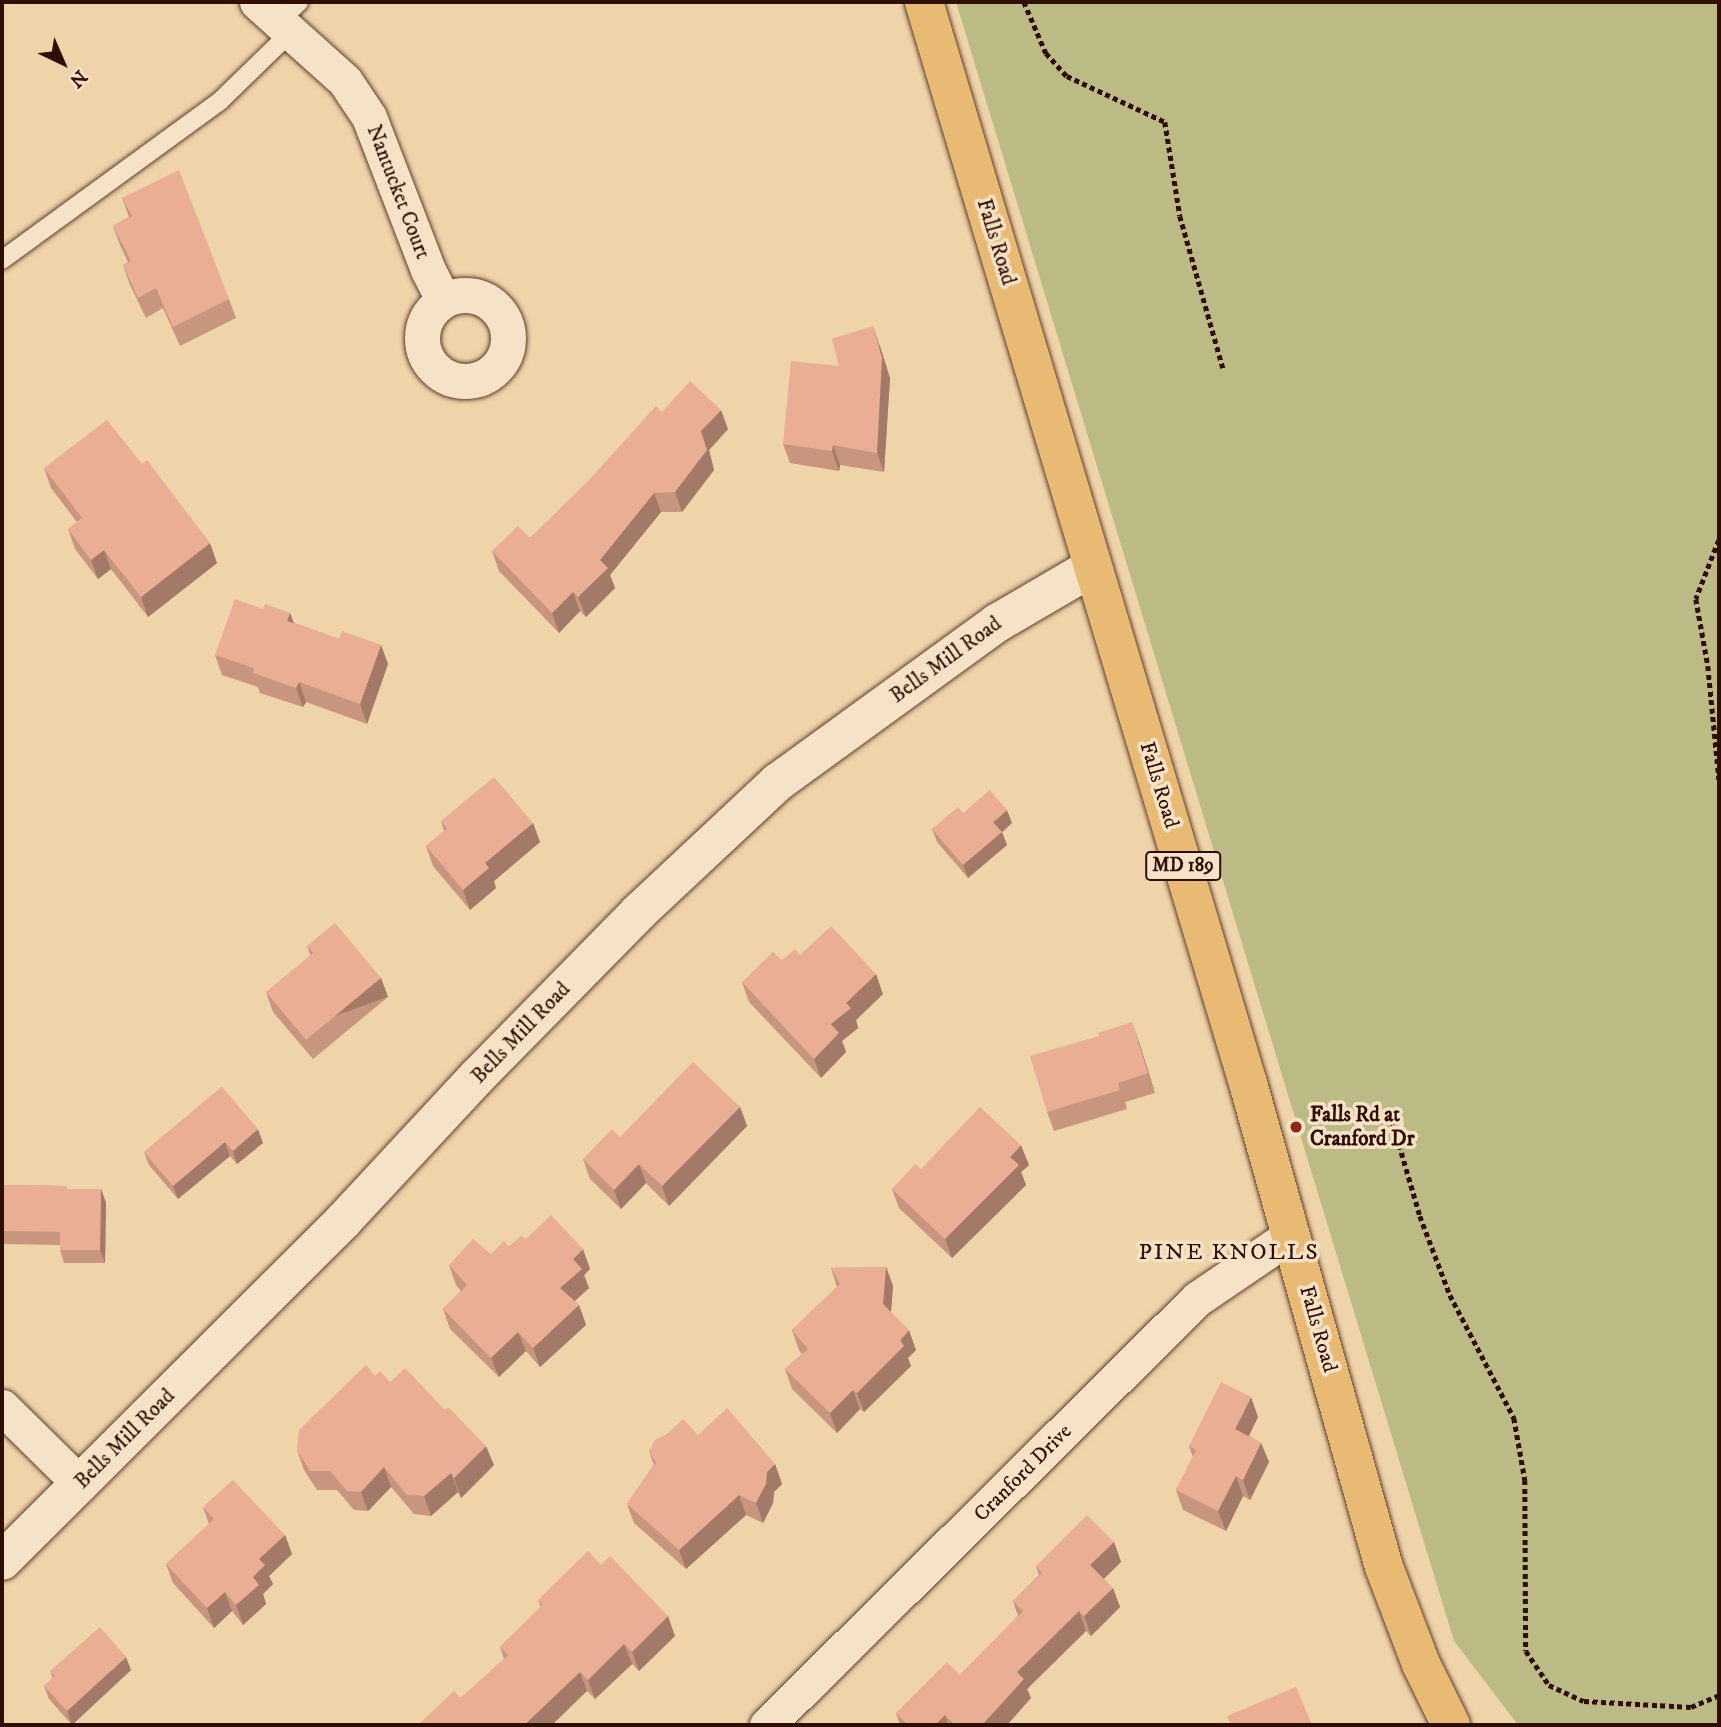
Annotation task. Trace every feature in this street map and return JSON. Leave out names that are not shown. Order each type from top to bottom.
[{"type":"main road","name":"Falls Road","points":[[924,2],[1291,1235],[1384,1567],[1421,1664],[1451,1725]]},
{"type":"street","name":"Nantucket Court","points":[[282,14],[345,80],[369,117],[384,150],[428,270],[443,299]]},
{"type":"street","name":"Bells Mill Road","points":[[2,1561],[334,1230],[477,1077],[639,912],[778,782],[997,623],[1093,567]]},
{"type":"street","name":"Cranford Drive","points":[[767,1725],[1198,1299],[1291,1235]]},
{"type":"street","points":[[2,1407],[80,1484]]},
{"type":"lane","points":[[2,260],[220,101],[282,14]]},
{"type":"path","points":[[1024,2],[1046,53],[1068,76],[1165,122],[1180,216],[1223,368]]},
{"type":"path","points":[[1719,540],[1696,599],[1708,666],[1719,779]]},
{"type":"path","points":[[1392,1120],[1420,1216],[1450,1295],[1514,1418],[1525,1480],[1527,1525],[1523,1594],[1526,1651],[1549,1685],[1584,1701],[1691,1707],[1719,1695]]},
{"type":"shaded area","points":[[956,2],[1719,2],[1719,1725],[1518,1725],[1454,1641]]},
{"type":"building","points":[[179,170],[229,299],[173,327],[156,288],[138,298],[123,265],[131,261],[113,226],[132,216],[122,198]]},
{"type":"building","points":[[873,326],[882,358],[877,453],[833,445],[832,451],[783,444],[791,361],[839,366],[832,339]]},
{"type":"building","points":[[690,381],[721,410],[701,431],[707,450],[675,492],[654,493],[600,560],[608,568],[578,597],[573,592],[552,613],[492,551],[518,526],[530,538],[590,479],[656,406],[662,412]]},
{"type":"building","points":[[107,420],[142,464],[147,460],[210,543],[141,597],[104,550],[91,560],[68,529],[82,518],[44,468]]},
{"type":"building","points":[[235,599],[263,609],[265,604],[290,613],[287,621],[339,639],[342,631],[381,645],[360,704],[299,682],[296,688],[253,673],[254,668],[215,655]]},
{"type":"building","points":[[494,777],[533,823],[485,863],[489,868],[463,890],[426,846],[447,829],[441,821]]},
{"type":"building","points":[[990,790],[1007,810],[993,822],[1002,832],[963,865],[932,829],[958,807],[963,813]]},
{"type":"building","points":[[335,923],[381,978],[306,1040],[266,992],[313,953],[307,946]]},
{"type":"building","points":[[831,926],[876,974],[846,1003],[851,1008],[831,1024],[839,1033],[814,1059],[742,982],[773,952],[782,960],[795,949],[800,955]]},
{"type":"building","points":[[1132,1022],[1148,1073],[1118,1083],[1120,1090],[1047,1112],[1030,1056],[1099,1036],[1098,1033]]},
{"type":"building","points":[[693,1062],[740,1107],[662,1186],[639,1164],[614,1190],[583,1159],[612,1129],[620,1137]]},
{"type":"building","points":[[222,1087],[258,1129],[233,1151],[225,1142],[173,1186],[144,1152]]},
{"type":"building","points":[[980,1107],[1021,1145],[1010,1157],[1019,1165],[945,1239],[892,1189],[915,1164],[921,1169]]},
{"type":"building","points":[[2,1185],[101,1189],[100,1250],[60,1250],[60,1232],[2,1231]]},
{"type":"building","points":[[551,1215],[583,1249],[573,1259],[582,1269],[560,1288],[579,1305],[533,1348],[518,1332],[491,1358],[443,1309],[467,1285],[449,1265],[473,1239],[491,1254],[504,1241],[509,1246],[521,1236],[526,1239]]},
{"type":"building","points":[[886,1267],[883,1304],[909,1330],[900,1340],[904,1346],[857,1393],[853,1390],[830,1413],[785,1369],[808,1349],[792,1330],[840,1284],[831,1268]]},
{"type":"building","points":[[366,1365],[375,1376],[380,1371],[390,1382],[405,1368],[444,1409],[449,1408],[486,1446],[454,1478],[451,1473],[424,1496],[407,1495],[384,1467],[361,1492],[347,1491],[330,1471],[310,1471],[297,1450],[299,1430]]},
{"type":"building","points":[[1221,1382],[1251,1397],[1235,1429],[1261,1443],[1243,1480],[1236,1476],[1218,1511],[1176,1490],[1196,1450],[1189,1446]]},
{"type":"building","points":[[727,1408],[775,1464],[767,1472],[766,1484],[756,1503],[739,1495],[679,1550],[627,1504],[656,1463],[649,1451],[655,1440],[667,1434],[683,1419],[698,1435]]},
{"type":"building","points":[[233,1480],[285,1535],[259,1559],[265,1565],[253,1577],[259,1585],[236,1605],[225,1592],[207,1608],[166,1564],[214,1519],[203,1507]]},
{"type":"building","points":[[1087,1515],[1114,1542],[1090,1565],[1113,1588],[1084,1616],[1079,1611],[1017,1672],[1024,1679],[982,1725],[955,1725],[945,1715],[935,1725],[908,1725],[896,1713],[947,1662],[960,1675],[1023,1611],[1013,1601],[1042,1573],[1036,1566]]},
{"type":"building","points":[[588,1551],[601,1565],[610,1556],[668,1616],[632,1652],[624,1644],[588,1680],[580,1672],[524,1725],[418,1725],[454,1691],[461,1698],[508,1655],[500,1647],[542,1605],[538,1600]]},
{"type":"building","points":[[100,1627],[126,1657],[67,1711],[44,1686],[55,1676],[50,1671]]},
{"type":"building","points":[[1296,1687],[1312,1725],[1231,1725],[1227,1716]]},
{"type":"place","name":"Falls Rd at Cranford Dr","points":[[1296,1127]]},
{"type":"district","name":"PINE KNOLLS","points":[[1229,1253]]}]
